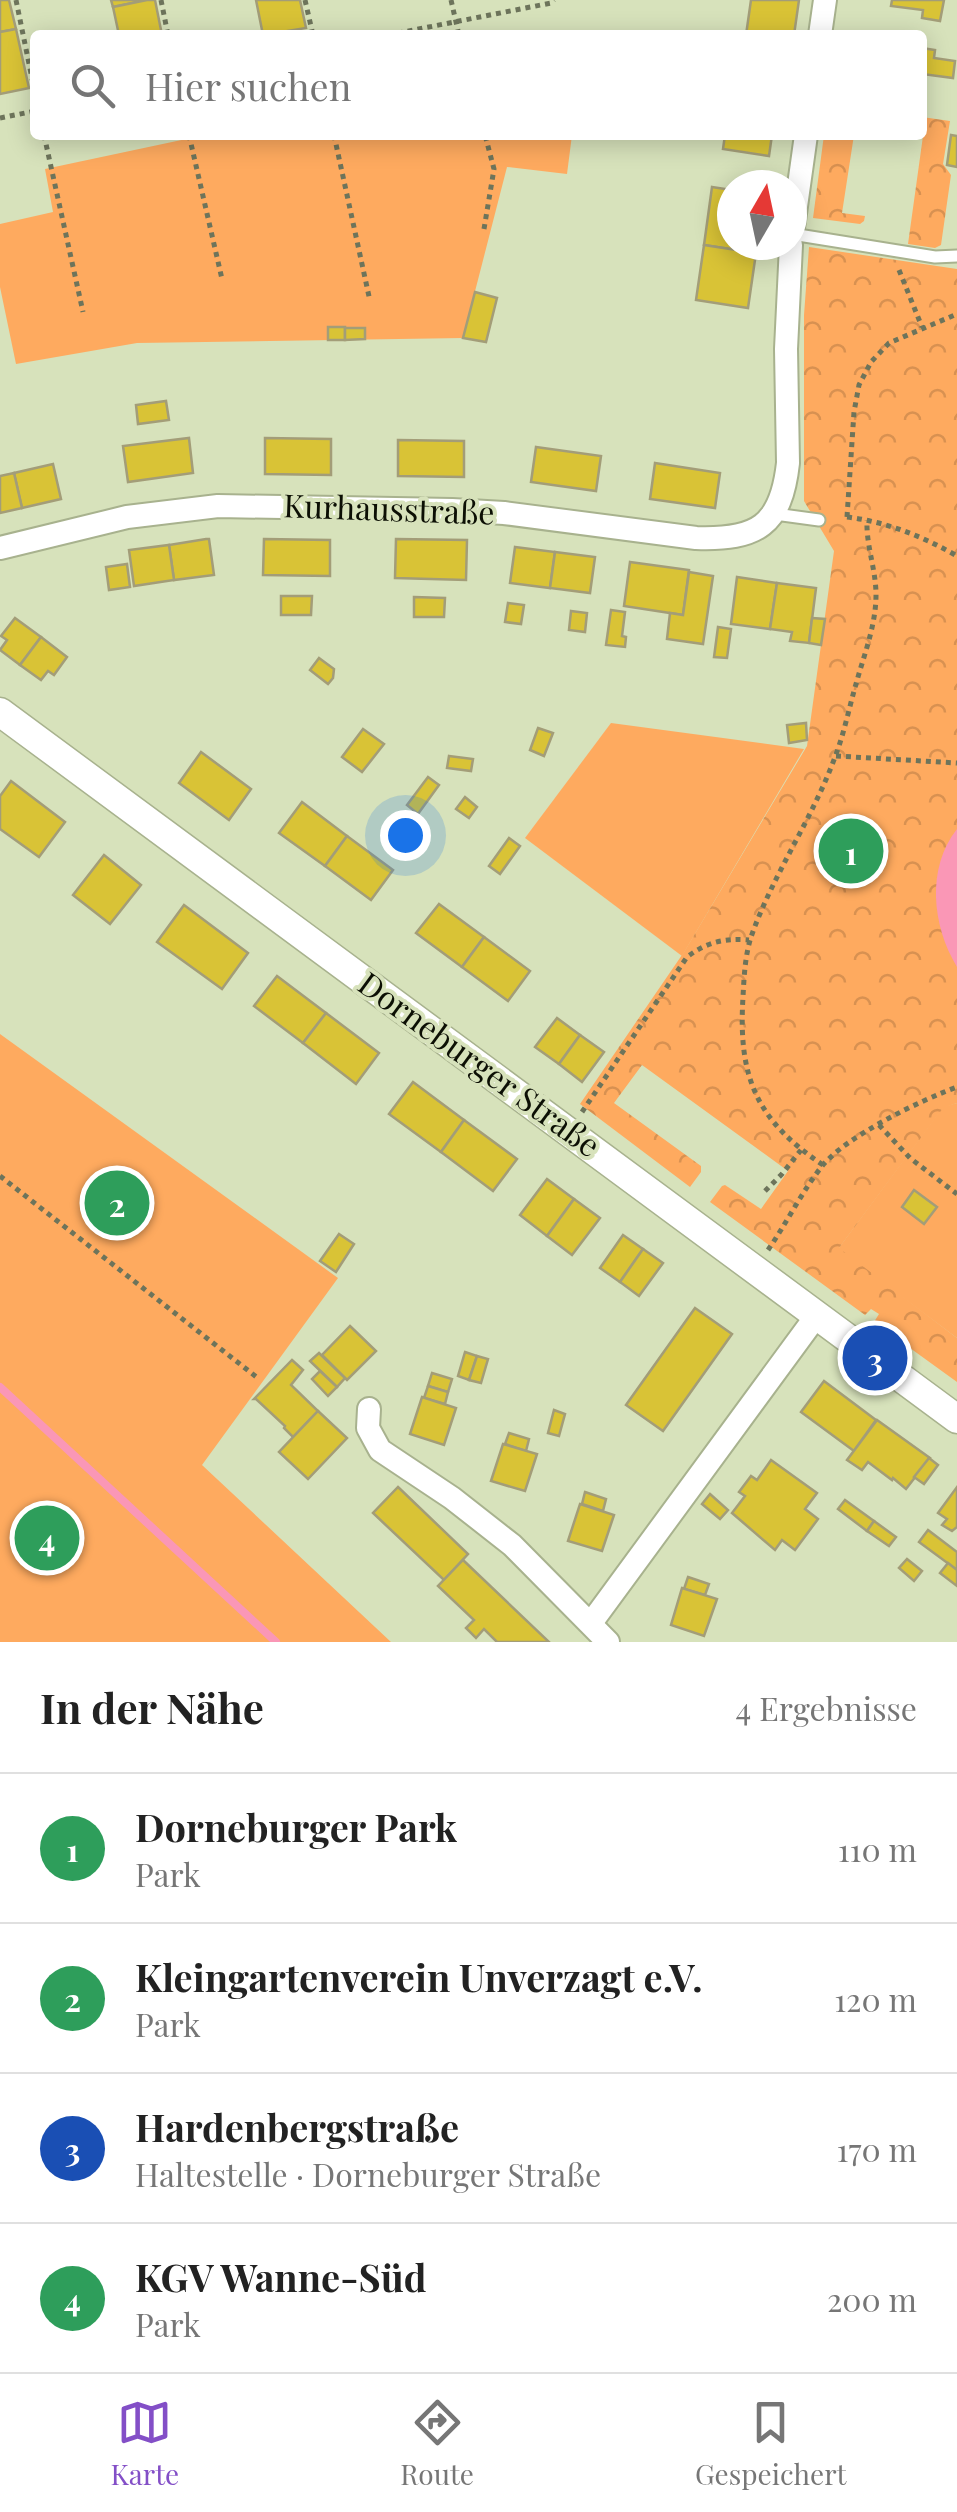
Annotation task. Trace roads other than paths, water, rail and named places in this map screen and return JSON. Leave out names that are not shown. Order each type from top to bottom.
[{"type":"street","points":[[821,30],[825,0]]},
{"type":"street","points":[[801,170],[805,140]]},
{"type":"street","points":[[775,514],[785,490],[788,463],[786,348],[790,260]]},
{"type":"street","name":"Kurhausstraße","points":[[0,548],[127,517],[218,506],[504,513],[722,539],[762,526],[775,514]]},
{"type":"street","name":"Dorneburger Straße","points":[[0,712],[957,1419]]},
{"type":"street","points":[[591,1623],[818,1316]]},
{"type":"street","points":[[370,1409],[368,1428],[380,1450],[452,1498],[512,1545],[608,1642]]},
{"type":"lane","points":[[807,236],[935,257],[957,256]]},
{"type":"lane","points":[[775,514],[819,520]]},
{"type":"waterway","points":[[0,1387],[276,1642]]},
{"type":"place","name":"Dorneburger Park","points":[[851,851]]},
{"type":"place","name":"Kleingartenverein Unverzagt e.V.","points":[[117,1203]]},
{"type":"place","name":"Hardenbergstraße","points":[[875,1358]]},
{"type":"place","name":"KGV Wanne-Süd","points":[[47,1538]]}]
